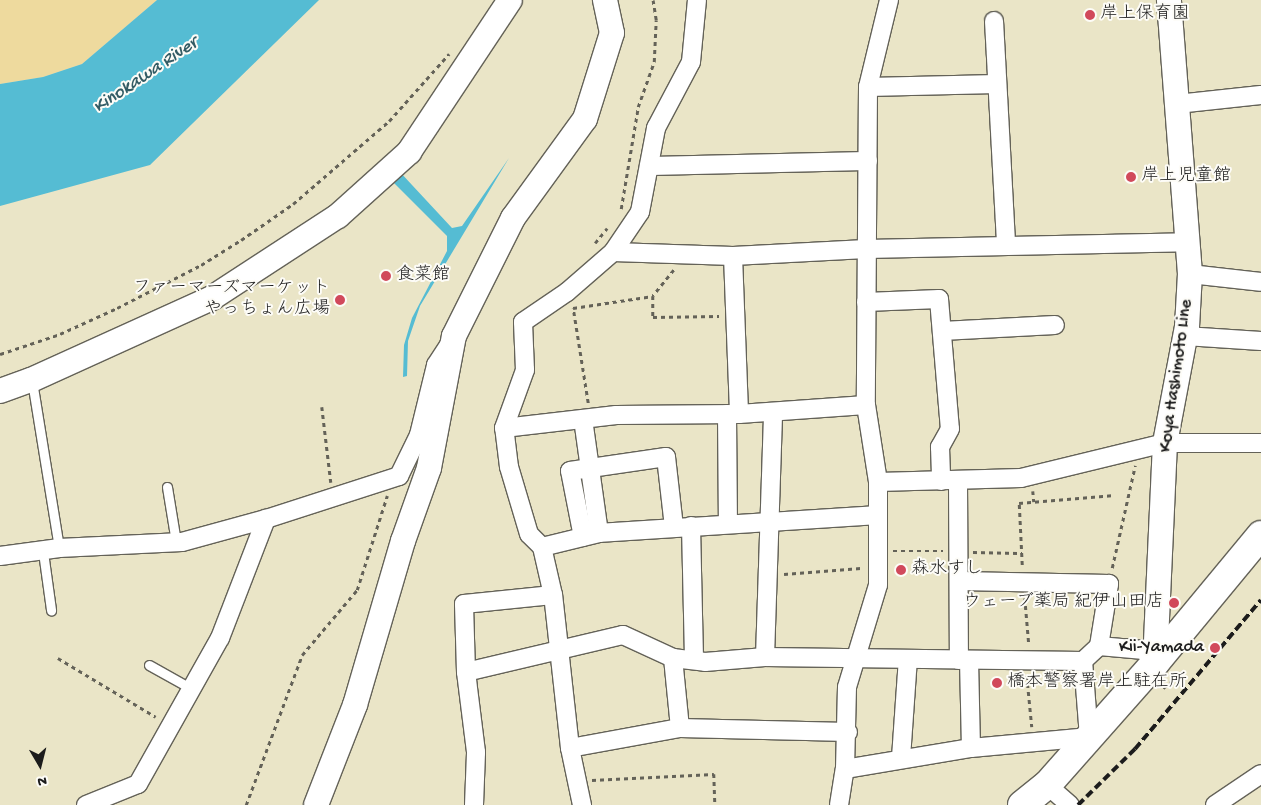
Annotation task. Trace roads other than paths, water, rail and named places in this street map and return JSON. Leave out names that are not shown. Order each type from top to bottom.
[{"type":"highway","points":[[1022,805],[1058,795],[1090,737],[1155,664],[1261,535]]},
{"type":"street","points":[[0,391],[32,380],[212,298],[338,216],[409,152],[510,0]]},
{"type":"street","points":[[0,556],[51,550],[176,542],[266,519],[399,476],[419,435],[436,365],[454,336],[513,218],[585,119],[612,33],[606,0]]},
{"type":"street","points":[[582,805],[570,748],[561,650],[553,595],[542,547],[529,534],[509,467],[504,428],[525,370],[522,322],[567,292],[613,252],[640,212],[656,128],[691,62],[697,0]]},
{"type":"street","points":[[839,805],[845,769],[848,732],[847,687],[878,585],[878,482],[866,405],[868,87],[889,0]]},
{"type":"street","name":"Koya Hashimoto Line","points":[[1155,664],[1165,443],[1186,336],[1190,274],[1169,0]]},
{"type":"street","points":[[994,21],[1006,246]]},
{"type":"street","points":[[868,87],[998,84]]},
{"type":"street","points":[[1177,104],[1261,95]]},
{"type":"street","points":[[648,166],[868,161]]},
{"type":"street","points":[[613,252],[733,256],[866,250],[1188,242]]},
{"type":"street","points":[[728,523],[735,316],[733,256]]},
{"type":"street","points":[[1190,274],[1261,282]]},
{"type":"street","points":[[866,302],[939,299],[950,429],[940,447],[941,481]]},
{"type":"street","points":[[942,332],[1055,325]]},
{"type":"street","points":[[316,805],[356,705],[403,541],[429,468],[454,336]]},
{"type":"street","points":[[1186,336],[1261,341]]},
{"type":"street","points":[[504,428],[587,419],[773,412],[866,405]]},
{"type":"street","points":[[766,657],[773,412]]},
{"type":"street","points":[[587,419],[590,468]]},
{"type":"street","points":[[878,482],[1021,478],[1165,443],[1261,443]]},
{"type":"street","points":[[591,535],[570,471],[666,457],[682,526],[694,660]]},
{"type":"street","points":[[958,481],[959,581],[971,748]]},
{"type":"street","points":[[542,547],[591,535],[682,526],[877,515]]},
{"type":"street","points":[[86,805],[138,784],[173,727],[220,638],[266,519]]},
{"type":"street","points":[[466,672],[623,635],[673,658],[705,662],[766,657],[1083,661],[1099,646],[1108,584],[959,581]]},
{"type":"street","points":[[474,805],[476,752],[466,672],[464,604],[553,595]]},
{"type":"street","points":[[1099,646],[1144,650],[1155,664]]},
{"type":"street","points":[[673,658],[680,728]]},
{"type":"street","points":[[901,758],[908,659]]},
{"type":"street","points":[[845,769],[901,758],[971,748],[1090,737],[1083,661]]},
{"type":"street","points":[[570,748],[680,728],[848,732]]},
{"type":"street","points":[[1215,805],[1261,774]]},
{"type":"lane","points":[[32,380],[51,550],[51,610]]},
{"type":"lane","points":[[167,487],[176,542]]},
{"type":"lane","points":[[149,665],[192,689]]},
{"type":"water","name":"Kinokawa River","points":[[157,0],[319,0],[150,165],[0,206],[0,84],[43,77],[82,64]]},
{"type":"water","points":[[509,158],[420,306],[408,341],[407,376],[403,377],[404,345],[412,318],[447,251],[447,236],[390,179],[399,171],[452,228],[462,226]]},
{"type":"railway","points":[[1078,805],[1135,749],[1261,600]]},
{"type":"place","name":"岸上保育園","points":[[1090,15]]},
{"type":"place","name":"岸上児童館","points":[[1131,177]]},
{"type":"place","name":"食菜館","points":[[386,276]]},
{"type":"place","name":"ファーマーズマーケット やっちょん広場","points":[[340,300]]},
{"type":"place","name":"森水すし","points":[[901,570]]},
{"type":"place","name":"ウェーブ薬局 紀伊山田店","points":[[1174,603]]},
{"type":"place","name":"Kii-Yamada","points":[[1215,648]]},
{"type":"place","name":"橋本警察署岸上駐在所","points":[[997,683]]}]
